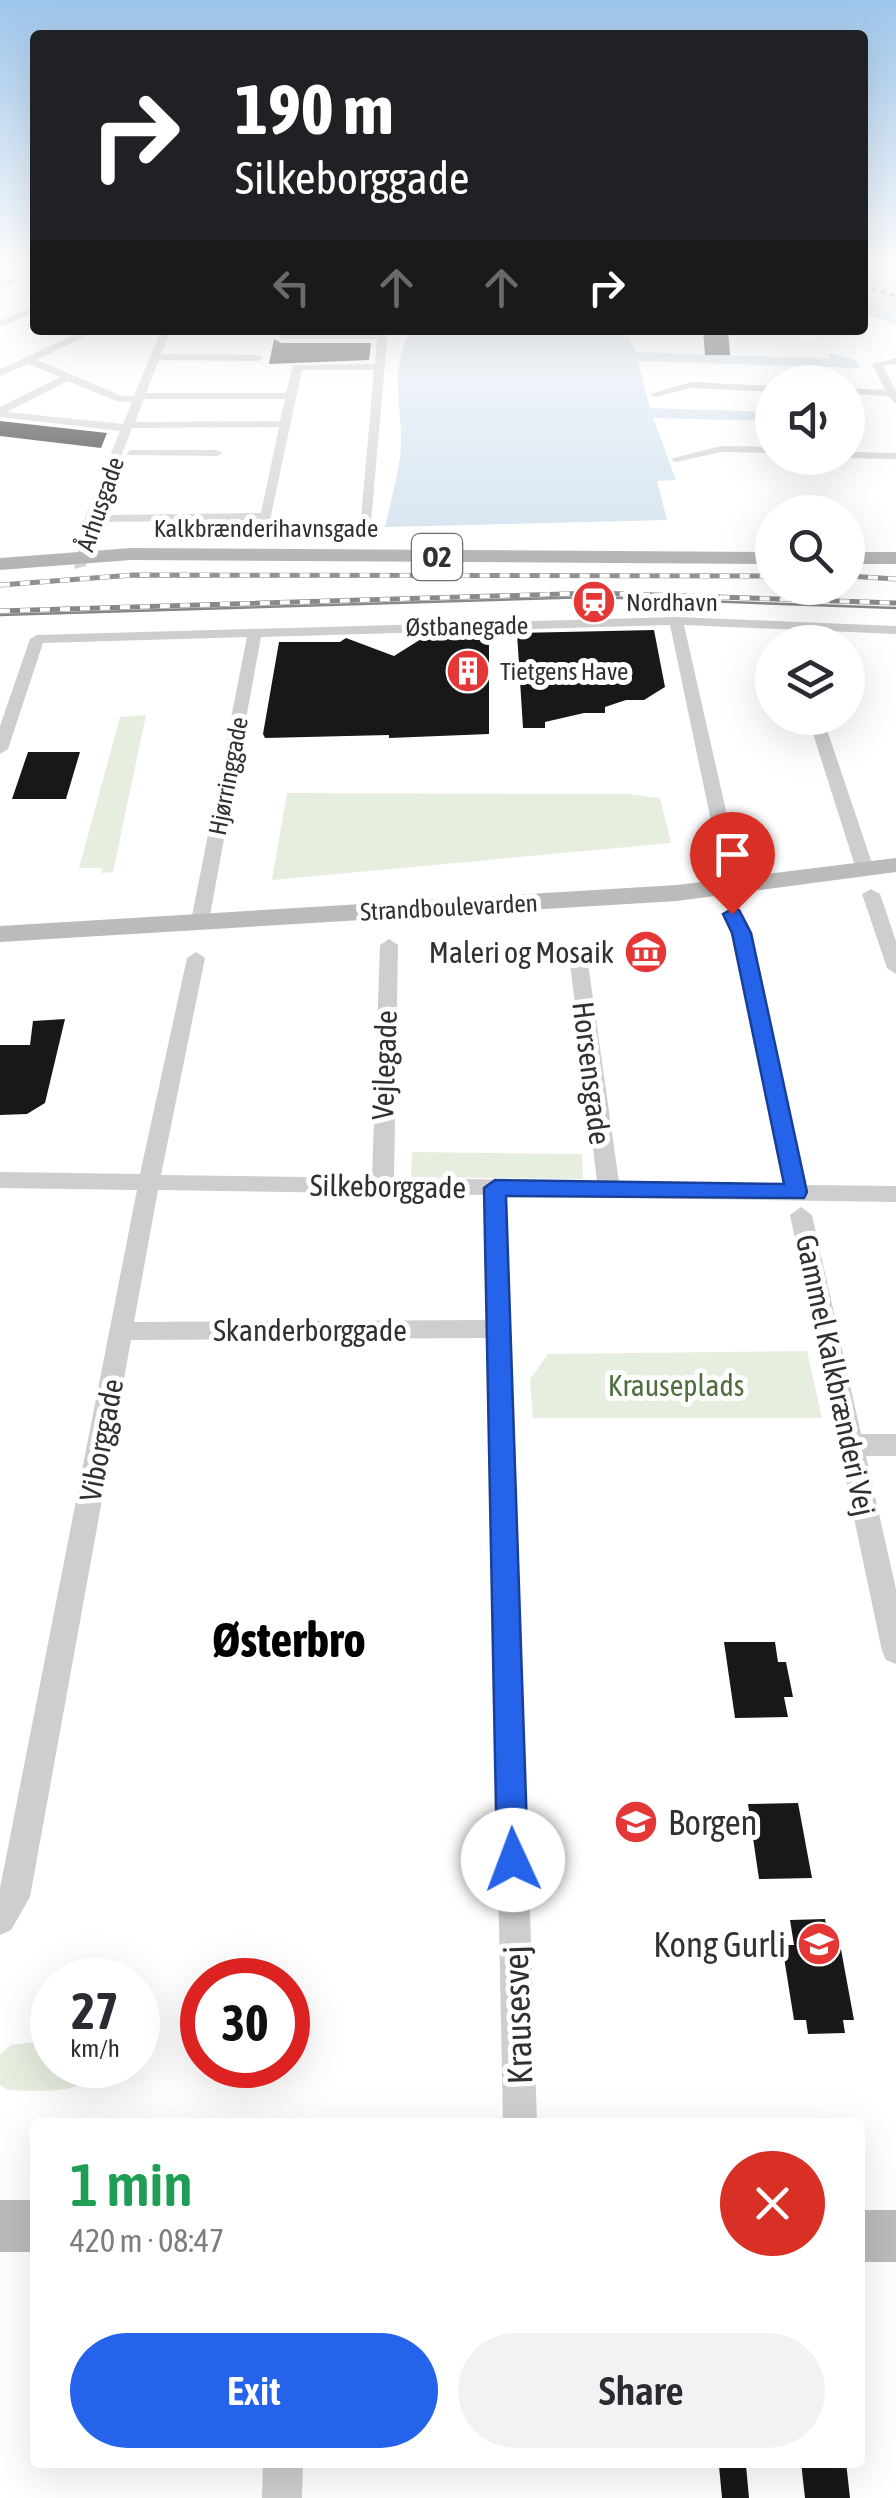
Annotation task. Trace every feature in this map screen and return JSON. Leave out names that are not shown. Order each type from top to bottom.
[{"type":"main road","name":"Kalkbrænderihavnsgade","points":[[0,574],[81,561]]},
{"type":"main road","name":"Kalkbrænderihavnsgade","points":[[0,564],[755,562]]},
{"type":"main road","points":[[865,562],[896,562]]},
{"type":"street","points":[[0,413],[65,379]]},
{"type":"street","points":[[72,379],[120,399],[291,396]]},
{"type":"street","name":"Århusgade","points":[[81,561],[92,515],[146,379]]},
{"type":"street","points":[[106,519],[266,517],[294,379]]},
{"type":"street","points":[[366,530],[379,379]]},
{"type":"street","points":[[249,396],[253,381]]},
{"type":"street","points":[[655,394],[692,384],[755,388]]},
{"type":"street","points":[[865,393],[893,397]]},
{"type":"street","points":[[0,413],[128,426],[285,424]]},
{"type":"street","points":[[676,460],[721,449],[755,450]]},
{"type":"street","points":[[130,453],[217,453]]},
{"type":"street","points":[[865,456],[896,456]]},
{"type":"street","points":[[676,621],[729,864],[741,886]]},
{"type":"street","name":"Østbanegade","points":[[8,709],[37,638],[676,621],[765,625]]},
{"type":"street","name":"Østbanegade","points":[[865,629],[896,630]]},
{"type":"street","name":"Hjørringgade","points":[[200,921],[255,631]]},
{"type":"street","points":[[0,749],[8,709]]},
{"type":"street","points":[[821,735],[896,968]]},
{"type":"street","name":"Strandboulevarden","points":[[0,934],[868,881],[896,866]]},
{"type":"street","name":"Gammel Kalkbrænderi Vej","points":[[732,914],[742,933],[896,1651]]},
{"type":"street","name":"Vejlegade","points":[[383,1186],[389,944]]},
{"type":"street","name":"Horsensgade","points":[[578,956],[608,1190]]},
{"type":"street","name":"Viborggade","points":[[0,1919],[14,1896],[149,1182],[196,958]]},
{"type":"street","name":"Silkeborggade","points":[[0,1180],[608,1190],[799,1204],[896,1194]]},
{"type":"street","name":"Krausesvej","points":[[495,1188],[520,2118]]},
{"type":"street","name":"Skanderborggade","points":[[122,1331],[499,1329]]},
{"type":"street","points":[[851,1446],[896,1446]]},
{"type":"street","points":[[0,2226],[30,2226]]},
{"type":"street","points":[[865,2236],[896,2236]]},
{"type":"street","points":[[282,2498],[284,2468]]},
{"type":"green space","points":[[146,715],[113,872],[79,868],[120,717]]},
{"type":"green space","points":[[287,793],[628,794],[660,798],[671,843],[272,880]]},
{"type":"green space","points":[[412,1152],[582,1154],[583,1179],[411,1177]]},
{"type":"green space","name":"Krauseplads","points":[[807,1351],[822,1418],[533,1418],[530,1379],[548,1354]]},
{"type":"green space","points":[[30,2043],[30,2088],[68,2088],[8,2090],[0,2085],[0,2054],[11,2045]]},
{"type":"water","points":[[398,379],[642,379],[650,408],[755,411],[755,421],[653,418],[676,480],[657,481],[667,520],[385,527],[396,480],[401,432]]},
{"type":"building","points":[[0,421],[107,433],[101,448],[0,436]]},
{"type":"building","points":[[654,630],[665,687],[644,700],[626,700],[605,707],[605,713],[584,713],[545,722],[545,728],[523,728],[517,633]]},
{"type":"building","points":[[489,634],[489,734],[265,738],[263,734],[279,642],[340,642],[346,638],[394,656],[426,636]]},
{"type":"building","points":[[28,752],[80,752],[66,799],[12,799]]},
{"type":"building","points":[[65,1019],[45,1103],[27,1114],[0,1115],[0,1045],[30,1045],[33,1021]]},
{"type":"building","points":[[724,1642],[775,1642],[778,1662],[786,1662],[793,1697],[784,1697],[788,1717],[735,1718]]},
{"type":"building","points":[[798,1803],[812,1878],[759,1879],[748,1804]]},
{"type":"building","name":"Kong Gurli","points":[[825,1919],[830,1944],[840,1944],[854,2020],[843,2020],[845,2033],[808,2034],[806,2020],[794,2020],[782,1945],[794,1945],[790,1920]]},
{"type":"building","points":[[719,2468],[746,2468],[749,2498],[722,2498]]},
{"type":"building","points":[[802,2468],[847,2468],[850,2498],[805,2498]]},
{"type":"tram line","points":[[0,615],[593,597],[896,608]]},
{"type":"railway","points":[[0,585],[133,575],[755,576]]},
{"type":"railway","points":[[865,577],[896,579]]},
{"type":"railway","points":[[0,611],[595,593],[896,603]]},
{"type":"place","name":"Nordhavn","points":[[594,602]]},
{"type":"place","name":"Tietgens Have","points":[[468,671]]},
{"type":"place","name":"Maleri og Mosaik","points":[[646,952]]},
{"type":"place","name":"Borgen","points":[[636,1822]]},
{"type":"place","name":"Kong Gurli","points":[[819,1944]]},
{"type":"district","name":"Østerbro","points":[[289,1639]]},
{"type":"route","points":[[513,1860],[495,1188],[796,1192],[742,933],[732,914]]}]
